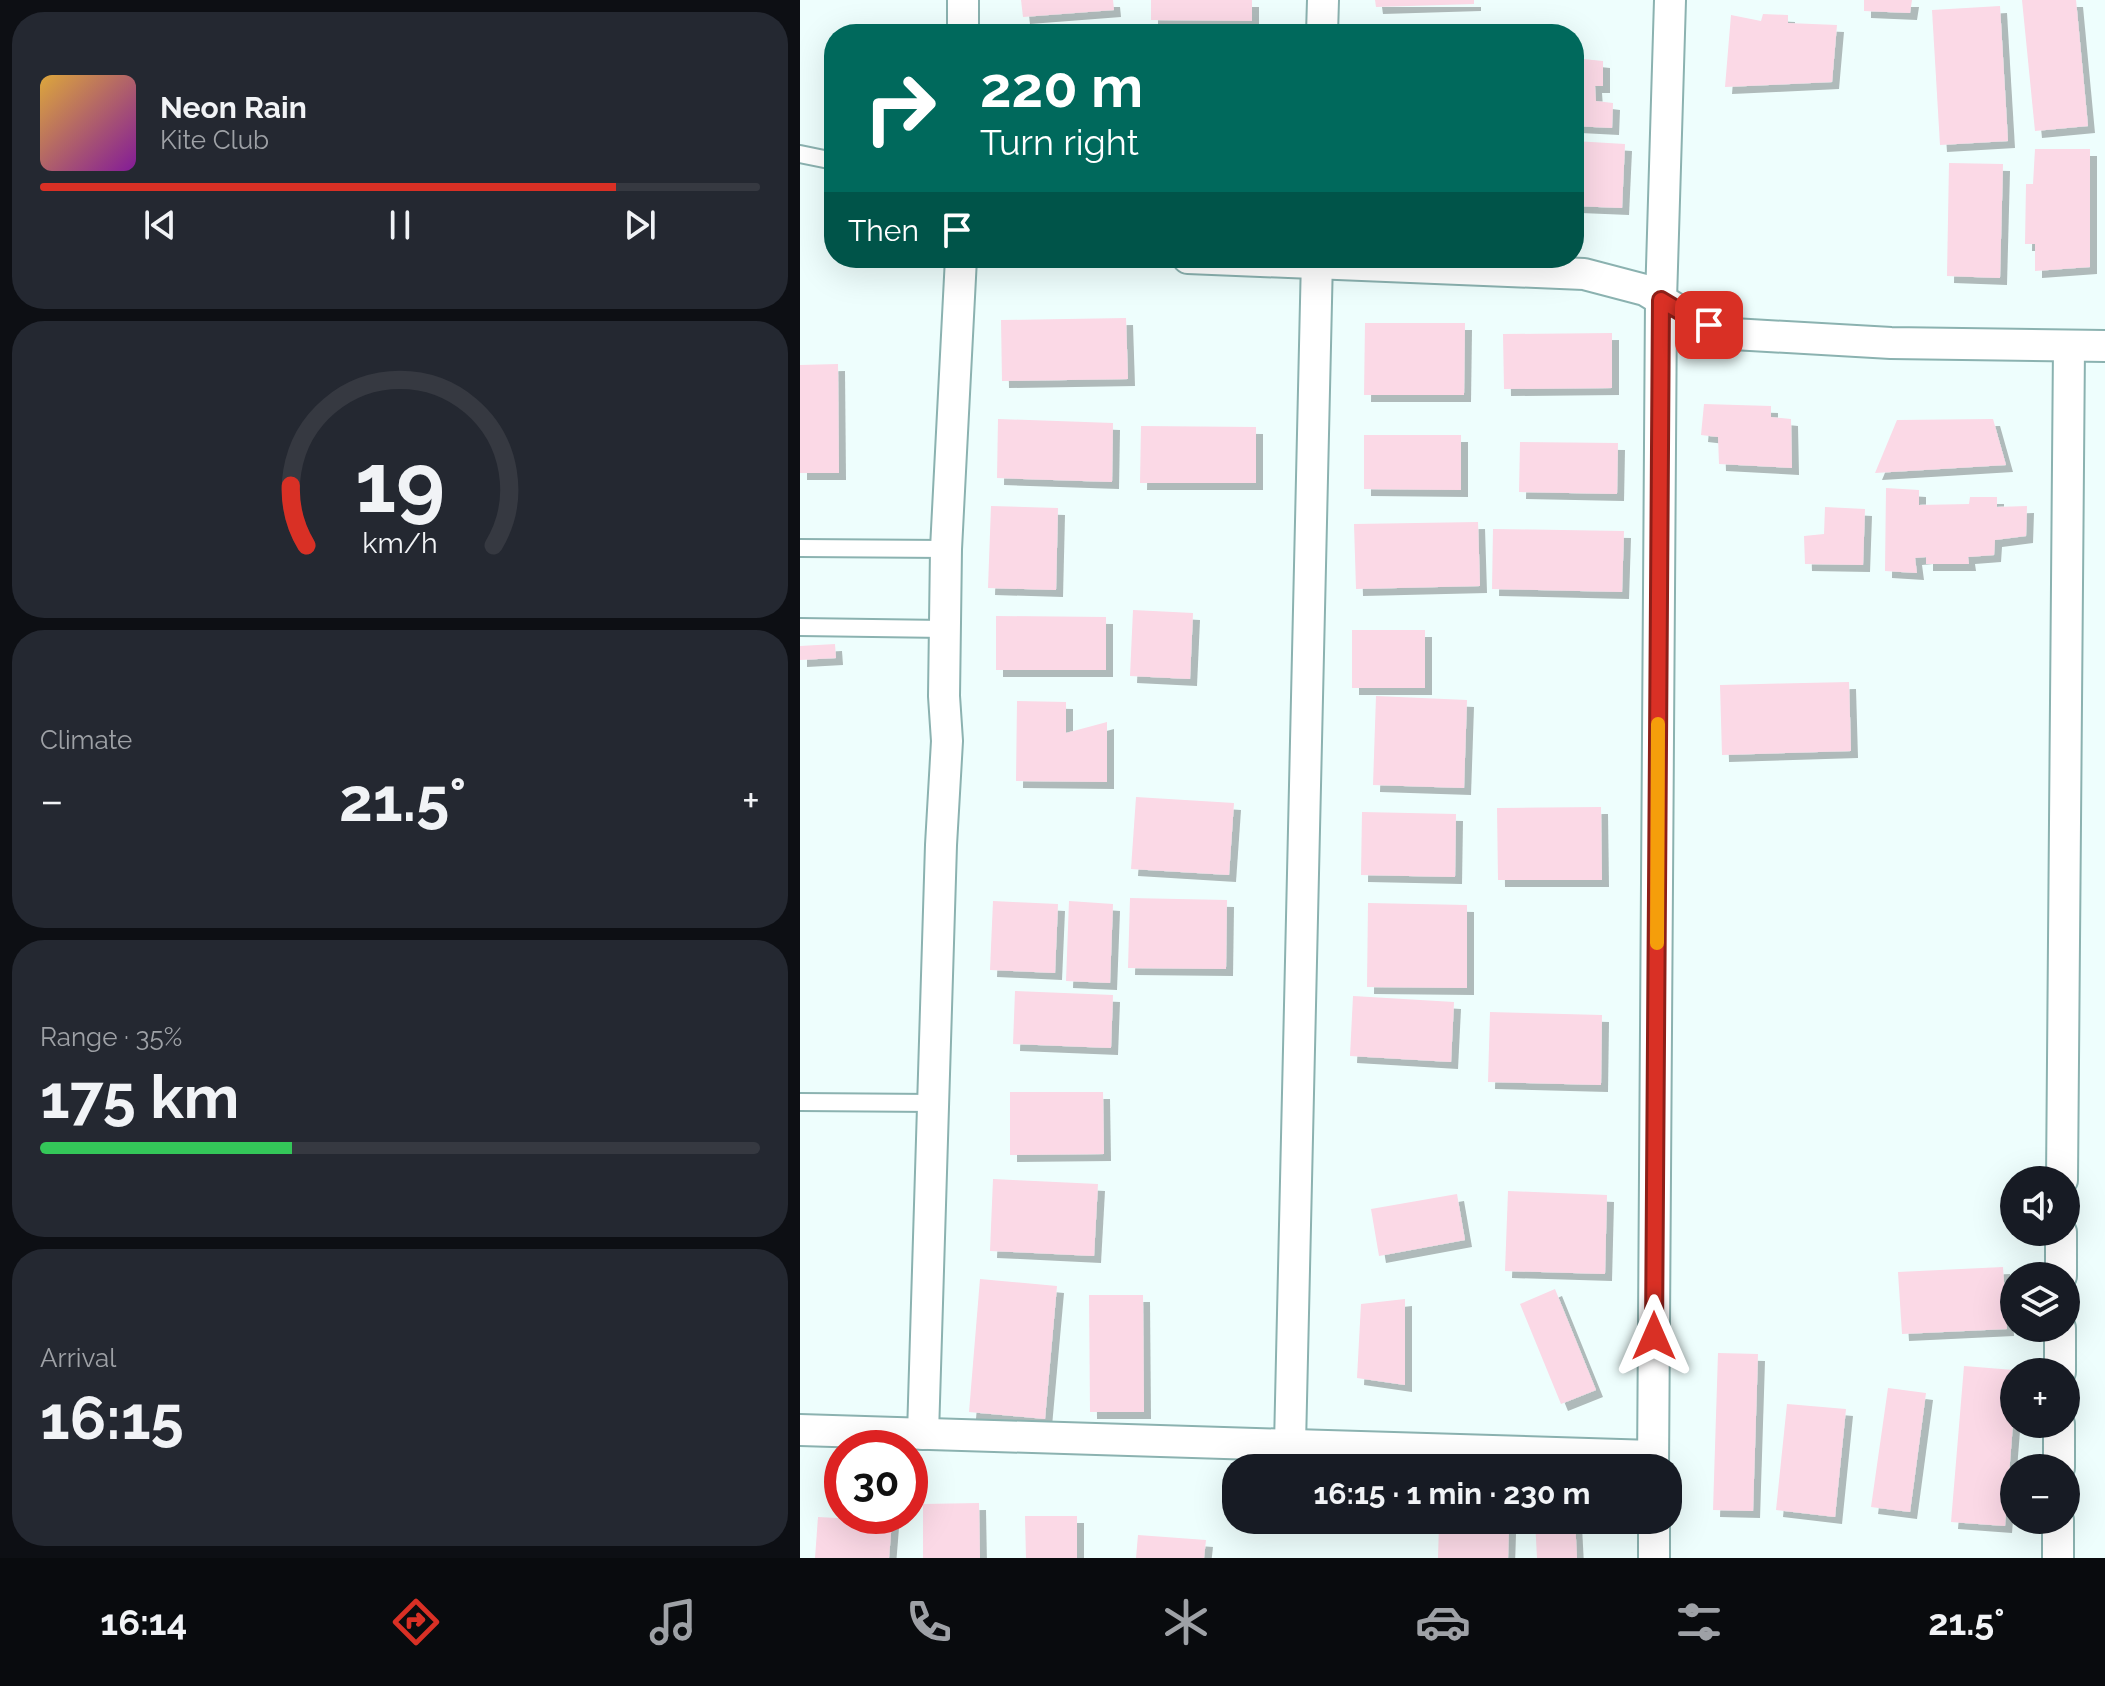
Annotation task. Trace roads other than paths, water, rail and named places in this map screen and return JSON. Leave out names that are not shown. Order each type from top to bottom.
[{"type":"street","points":[[963,0],[963,24]]},
{"type":"street","points":[[1322,24],[1323,0]]},
{"type":"street","points":[[1653,1454],[1661,300],[1670,0]]},
{"type":"street","points":[[923,1430],[940,861],[947,741],[946,549],[960,268]]},
{"type":"street","points":[[1290,1445],[1317,268]]},
{"type":"street","points":[[1461,268],[1584,274],[1645,290],[1686,315],[1733,334],[1891,343],[2105,346]]},
{"type":"street","points":[[2062,1166],[2069,346]]},
{"type":"street","points":[[800,1430],[824,1431]]},
{"type":"street","points":[[928,1434],[1482,1454]]},
{"type":"street","points":[[1654,1534],[1654,1558]]},
{"type":"street","points":[[2058,1534],[2058,1558]]},
{"type":"lane","points":[[800,154],[824,159]]},
{"type":"lane","points":[[800,548],[946,549]]},
{"type":"lane","points":[[800,627],[945,629]]},
{"type":"lane","points":[[800,1102],[933,1103]]}]
